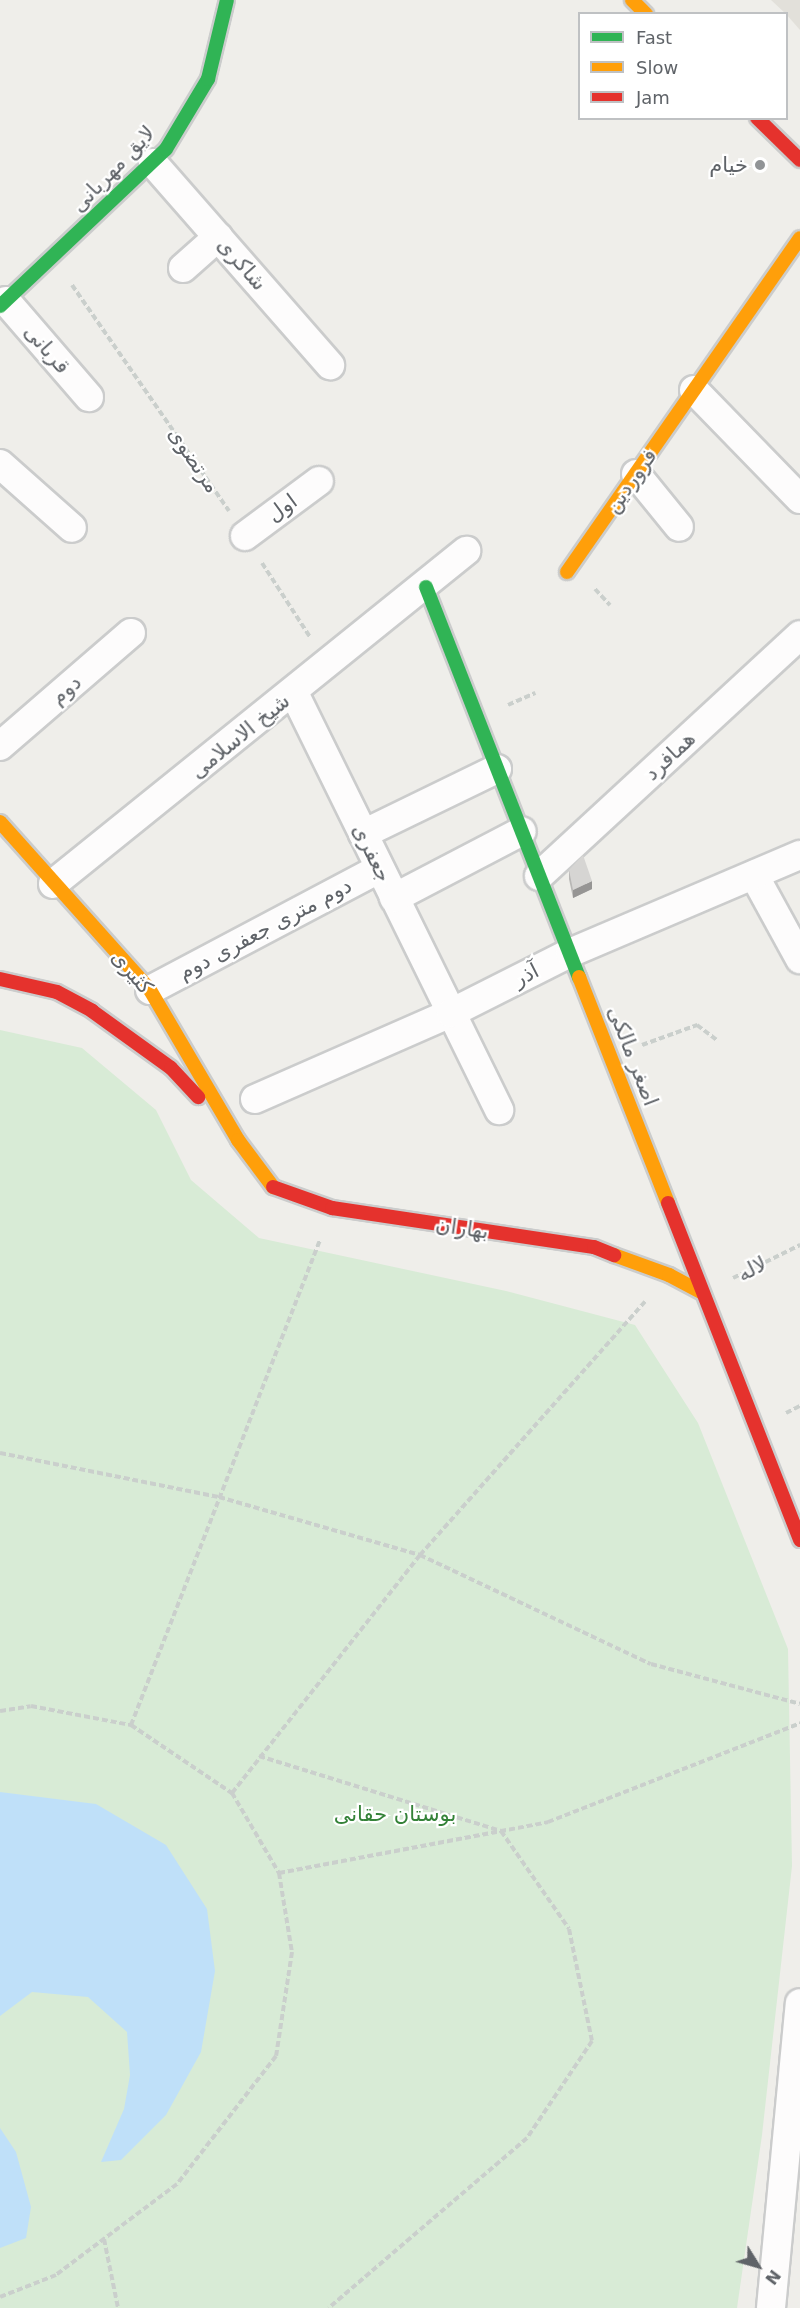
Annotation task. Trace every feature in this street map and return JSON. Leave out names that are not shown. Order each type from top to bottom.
[{"type":"street","name":"لایق مهربانی","points":[[3,304],[54,259],[153,163],[208,79],[227,0]]},
{"type":"street","points":[[632,0],[644,12]]},
{"type":"street","points":[[759,120],[800,160]]},
{"type":"street","name":"شاکری","points":[[153,163],[330,365]]},
{"type":"street","points":[[183,268],[218,237]]},
{"type":"street","name":"فروردین","points":[[567,572],[800,238]]},
{"type":"street","name":"قربانی","points":[[3,304],[89,397]]},
{"type":"street","points":[[694,390],[800,499]]},
{"type":"street","points":[[0,464],[72,528]]},
{"type":"street","points":[[636,474],[679,527]]},
{"type":"street","name":"اول","points":[[245,536],[319,481]]},
{"type":"street","name":"شیخ الاسلامی","points":[[53,884],[426,587],[466,551]]},
{"type":"street","name":"اصغر مالکی","points":[[426,587],[800,1540]]},
{"type":"street","name":"دوم","points":[[0,746],[132,633]]},
{"type":"street","name":"همافرد","points":[[539,876],[800,635]]},
{"type":"street","name":"جعفری","points":[[294,693],[451,1012]]},
{"type":"street","points":[[363,834],[497,769]]},
{"type":"street","name":"کثیری","points":[[0,822],[150,990],[238,1140]]},
{"type":"street","points":[[394,898],[522,831]]},
{"type":"street","name":"آذر","points":[[255,1099],[451,1012],[570,953],[800,855]]},
{"type":"street","name":"دوم متری جعفری دوم","points":[[150,990],[379,869]]},
{"type":"street","points":[[754,875],[798,950]]},
{"type":"street","points":[[0,979],[57,992],[128,1033],[171,1068],[238,1140]]},
{"type":"street","points":[[451,1012],[499,1110]]},
{"type":"street","name":"بهاران","points":[[238,1140],[258,1171],[276,1190],[332,1208],[594,1247],[669,1275],[703,1293]]},
{"type":"street","points":[[771,2308],[800,2003]]},
{"type":"path","name":"مرتضوی","points":[[54,259],[197,461],[328,666]]},
{"type":"path","points":[[610,1057],[697,1025],[717,1040]]},
{"type":"path","points":[[131,1725],[332,1208]]},
{"type":"path","name":"لاله","points":[[703,1293],[800,1245]]},
{"type":"path","points":[[232,1793],[420,1555],[669,1275]]},
{"type":"path","points":[[0,1453],[219,1497],[420,1555],[651,1664],[800,1704]]},
{"type":"path","points":[[0,1711],[31,1706],[131,1725],[232,1793],[279,1873],[292,1952],[276,2056],[177,2184],[56,2275],[0,2297]]},
{"type":"path","points":[[279,1873],[548,1822],[800,1723]]},
{"type":"path","points":[[259,1756],[501,1831],[569,1929],[592,2041],[527,2138],[329,2308]]},
{"type":"path","points":[[104,2239],[118,2308]]},
{"type":"shaded area","points":[[771,0],[800,0],[800,30],[788,16],[788,12],[784,12]]},
{"type":"green space","name":"بوستان حقانی","points":[[0,1030],[82,1048],[156,1110],[191,1180],[259,1238],[506,1291],[635,1325],[698,1423],[788,1649],[792,1866],[762,2135],[737,2308],[0,2308]]},
{"type":"water","points":[[0,1792],[96,1804],[166,1845],[207,1909],[215,1971],[201,2052],[166,2115],[121,2160],[101,2162],[124,2109],[130,2075],[127,2032],[88,1997],[32,1992],[0,2016]]},
{"type":"water","points":[[0,2128],[16,2152],[31,2207],[26,2238],[0,2248]]},
{"type":"building","points":[[583,855],[592,881],[573,890],[569,870]]},
{"type":"traffic: fast","points":[[0,306],[166,149],[208,79],[227,0]]},
{"type":"traffic: fast","points":[[426,587],[579,977]]},
{"type":"traffic: slow","points":[[632,0],[644,12]]},
{"type":"traffic: slow","points":[[567,572],[800,238]]},
{"type":"traffic: slow","points":[[0,822],[150,990],[238,1140],[273,1187]]},
{"type":"traffic: slow","points":[[579,977],[668,1203]]},
{"type":"traffic: slow","points":[[614,1255],[669,1275],[703,1293]]},
{"type":"traffic: jam","points":[[759,120],[800,160]]},
{"type":"traffic: jam","points":[[0,979],[57,992],[92,1011],[171,1068],[198,1097]]},
{"type":"traffic: jam","points":[[273,1187],[332,1208],[594,1247],[614,1255]]},
{"type":"traffic: jam","points":[[668,1203],[800,1540]]},
{"type":"place","name":"خیام","points":[[760,165]]}]
